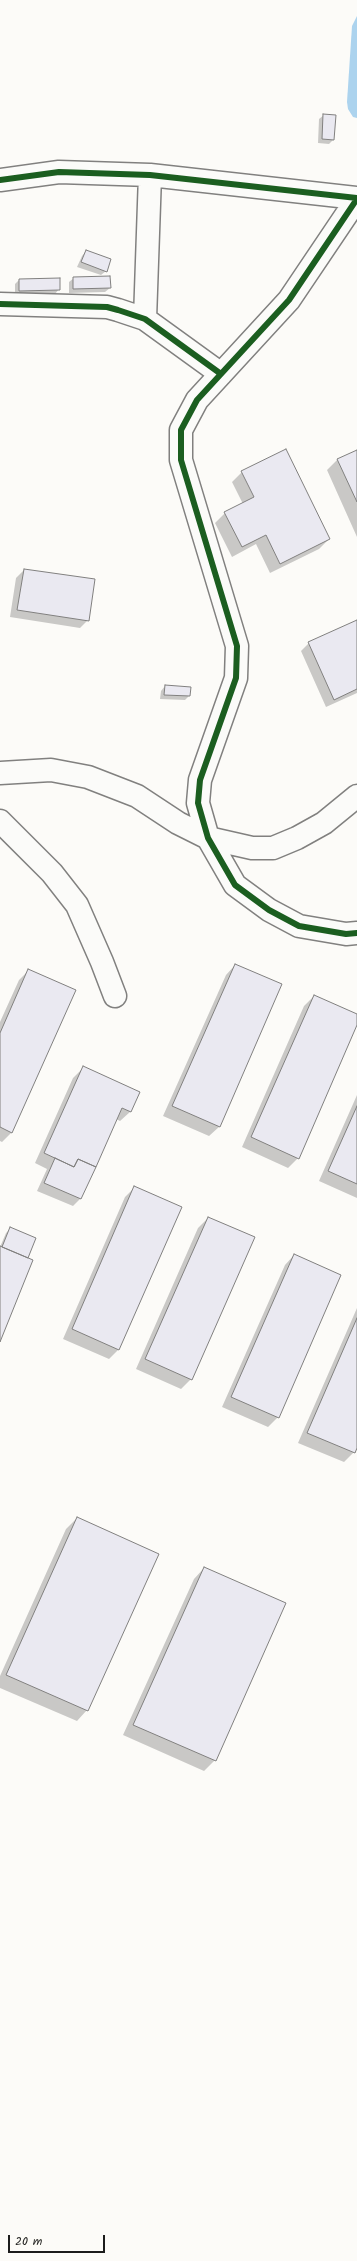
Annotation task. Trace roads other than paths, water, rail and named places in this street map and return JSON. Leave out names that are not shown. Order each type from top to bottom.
[{"type":"street","points":[[0,180],[60,172],[150,176],[357,199],[289,300],[197,400],[181,430],[181,460],[237,646],[236,678],[200,780],[198,803],[208,838],[235,885],[269,910],[299,926],[346,934],[357,933]]},
{"type":"street","points":[[145,319],[150,176]]},
{"type":"street","points":[[0,304],[107,307],[145,319],[221,374]]},
{"type":"street","points":[[0,773],[51,770],[88,777],[137,796],[178,823],[208,838],[252,848],[273,848],[297,838],[324,823],[357,796]]},
{"type":"street","points":[[0,821],[52,873],[77,905],[115,996]]},
{"type":"water","points":[[357,16],[357,118],[353,117],[348,109],[347,102],[352,26]]}]
